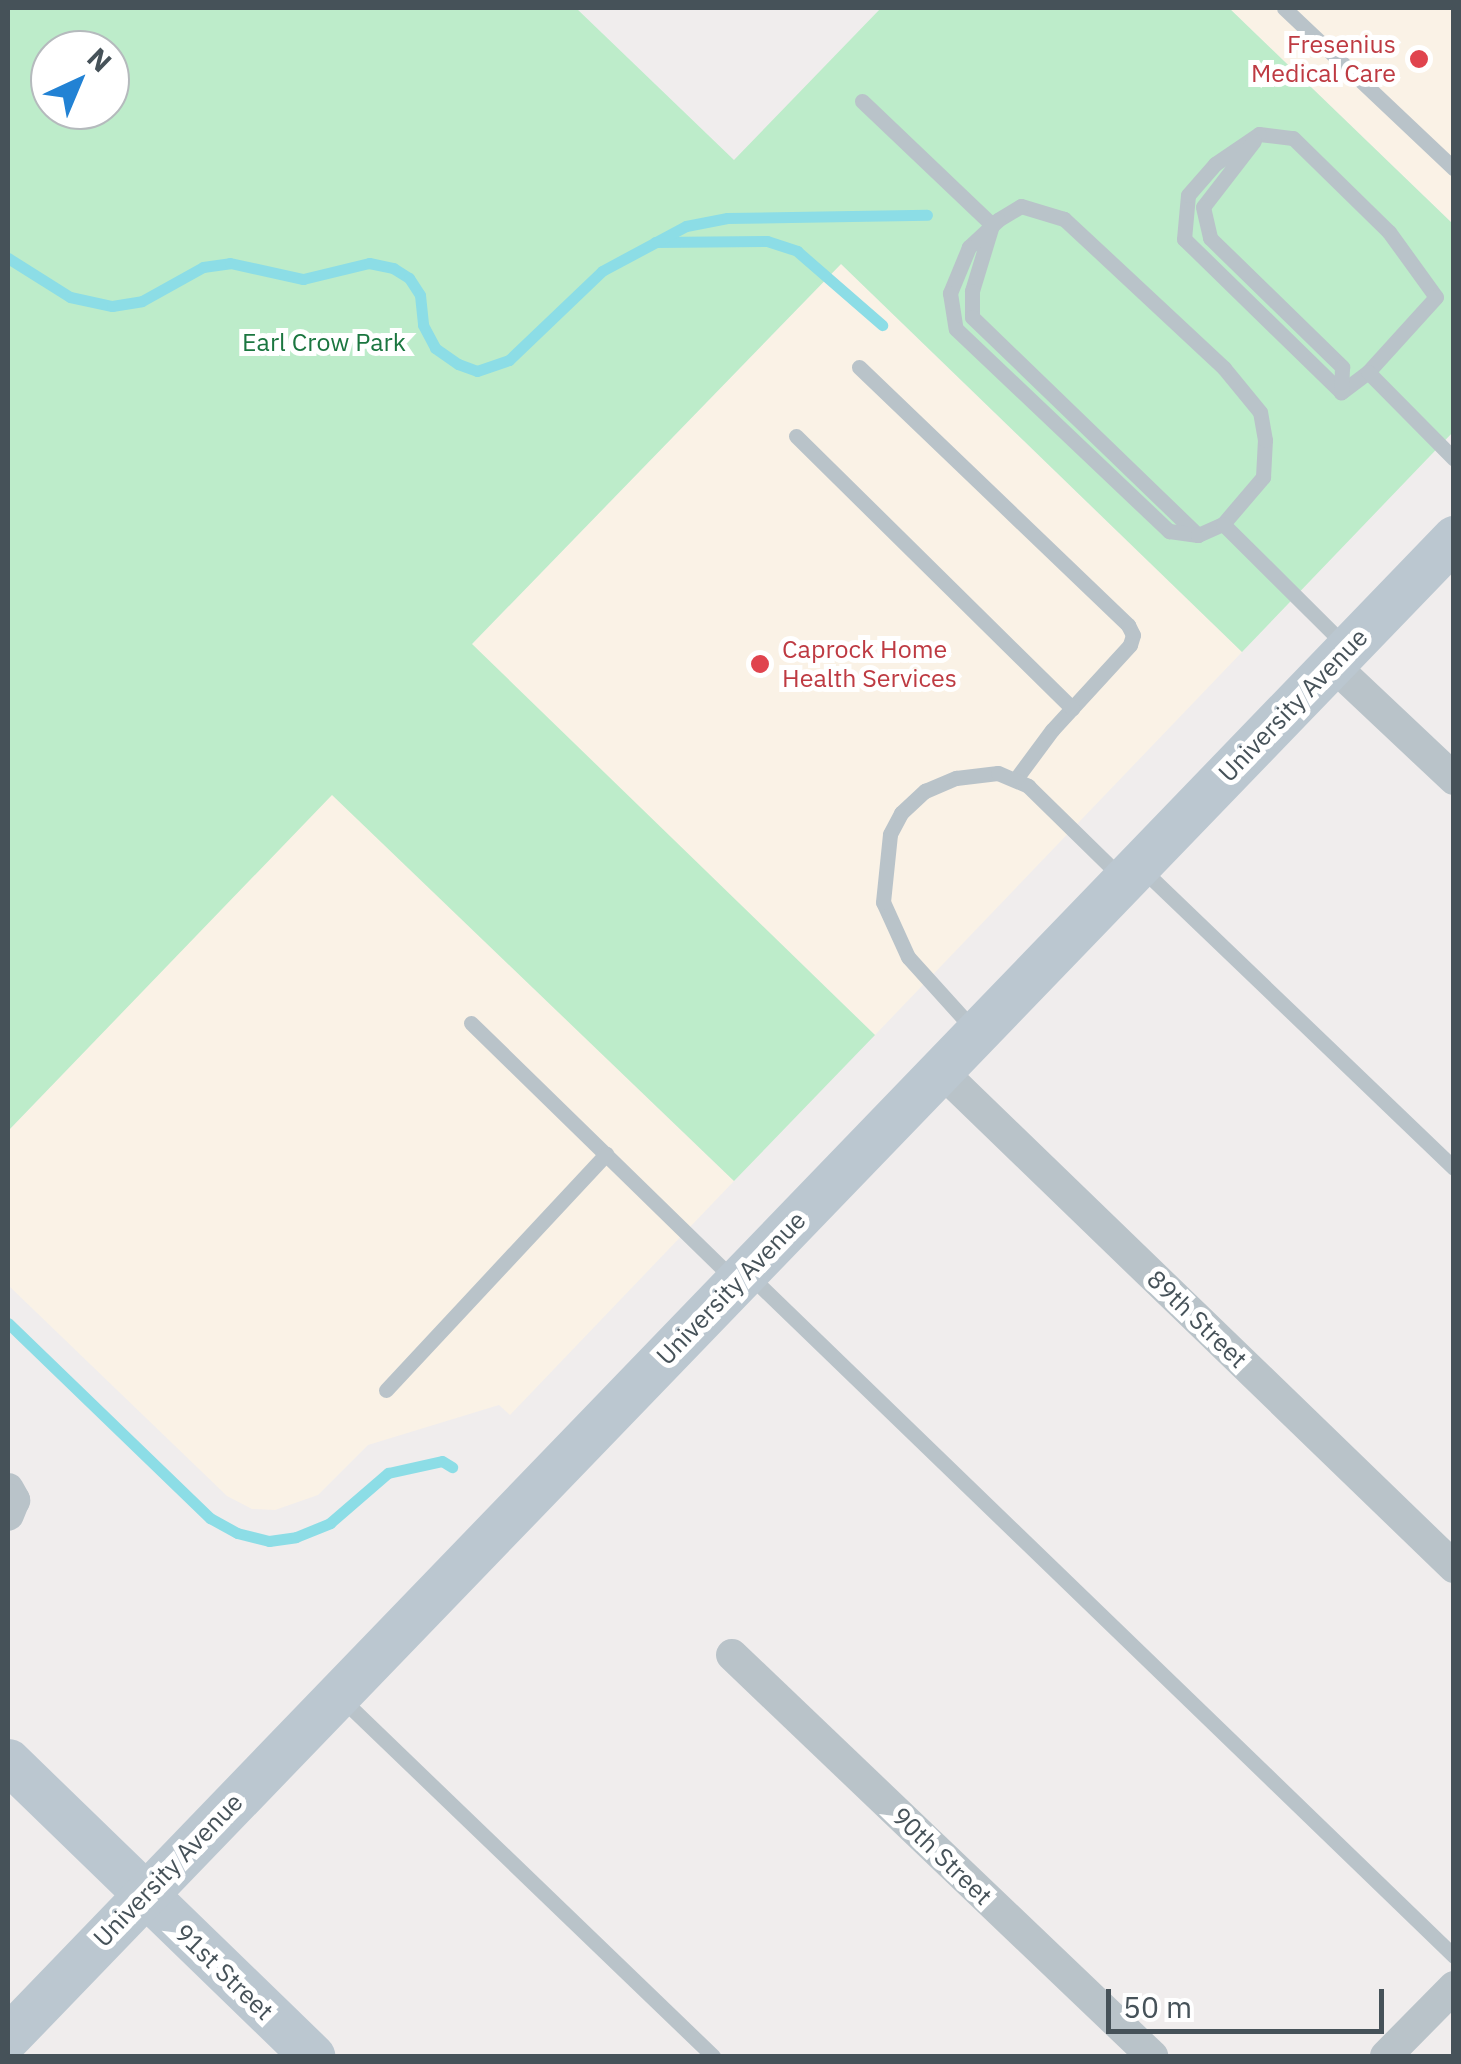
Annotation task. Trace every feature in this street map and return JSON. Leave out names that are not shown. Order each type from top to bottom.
[{"type":"main road","name":"University Avenue","points":[[8,2036],[1454,538]]},
{"type":"main road","name":"91st Street","points":[[8,1762],[312,2056]]},
{"type":"street","points":[[1340,656],[1454,779]]},
{"type":"street","name":"89th Street","points":[[940,1070],[1454,1567]]},
{"type":"street","points":[[8,1489],[14,1500],[8,1514]]},
{"type":"street","name":"90th Street","points":[[732,1654],[1152,2056]]},
{"type":"street","points":[[1386,2056],[1454,1987]]},
{"type":"lane","points":[[1284,8],[1454,169]]},
{"type":"lane","points":[[862,101],[992,224]]},
{"type":"lane","points":[[1259,134],[1239,166],[1203,207],[1210,238],[1342,367],[1340,392]]},
{"type":"lane","points":[[1259,134],[1293,138],[1389,232],[1436,297],[1368,372],[1340,392],[1184,239],[1188,195],[1215,164],[1259,134]]},
{"type":"lane","points":[[1020,206],[1064,218],[1224,368],[1260,412],[1265,440],[1263,477],[1223,524],[1198,535],[1169,531],[956,330],[950,293],[970,247],[992,224],[1020,206]]},
{"type":"lane","points":[[860,367],[1128,625],[1133,635],[1130,645],[1072,708],[1015,780]]},
{"type":"lane","points":[[1368,372],[1454,458]]},
{"type":"lane","points":[[796,436],[1072,708]]},
{"type":"lane","points":[[1223,524],[1340,656]]},
{"type":"lane","points":[[976,1033],[908,957],[883,902],[883,870],[895,824],[925,791],[956,778],[998,773],[1028,786],[1131,873],[1454,1168]]},
{"type":"lane","points":[[471,1022],[1454,1956]]},
{"type":"lane","points":[[386,1390],[606,1154]]},
{"type":"lane","points":[[338,1695],[713,2056]]},
{"type":"shaded area","points":[[1229,8],[1453,8],[1453,224]]},
{"type":"shaded area","points":[[841,264],[1242,652],[875,1035],[471,645]]},
{"type":"shaded area","points":[[332,794],[734,1181],[510,1415],[499,1405],[368,1445],[318,1495],[275,1510],[252,1509],[227,1496],[8,1285],[8,1131]]},
{"type":"green space","name":"Earl Crow Park","points":[[8,8],[576,8],[734,160],[881,8],[1229,8],[1453,224],[1453,432],[1242,652],[841,264],[472,644],[875,1035],[734,1181],[332,795],[8,1131]]},
{"type":"waterway","points":[[8,258],[70,297],[112,306],[142,301],[203,267],[230,263],[303,279],[369,263],[393,268],[409,278],[420,295],[423,325],[435,348],[477,371],[509,360],[602,271],[686,226],[727,218],[927,215]]},
{"type":"waterway","points":[[655,242],[767,241],[797,251],[882,325]]},
{"type":"waterway","points":[[8,1323],[210,1518],[237,1533],[269,1541],[296,1537],[330,1523],[388,1473],[442,1461],[452,1467]]},
{"type":"place","name":"Fresenius Medical Care","points":[[1419,59]]},
{"type":"place","name":"Caprock Home Health Services","points":[[760,664]]}]
